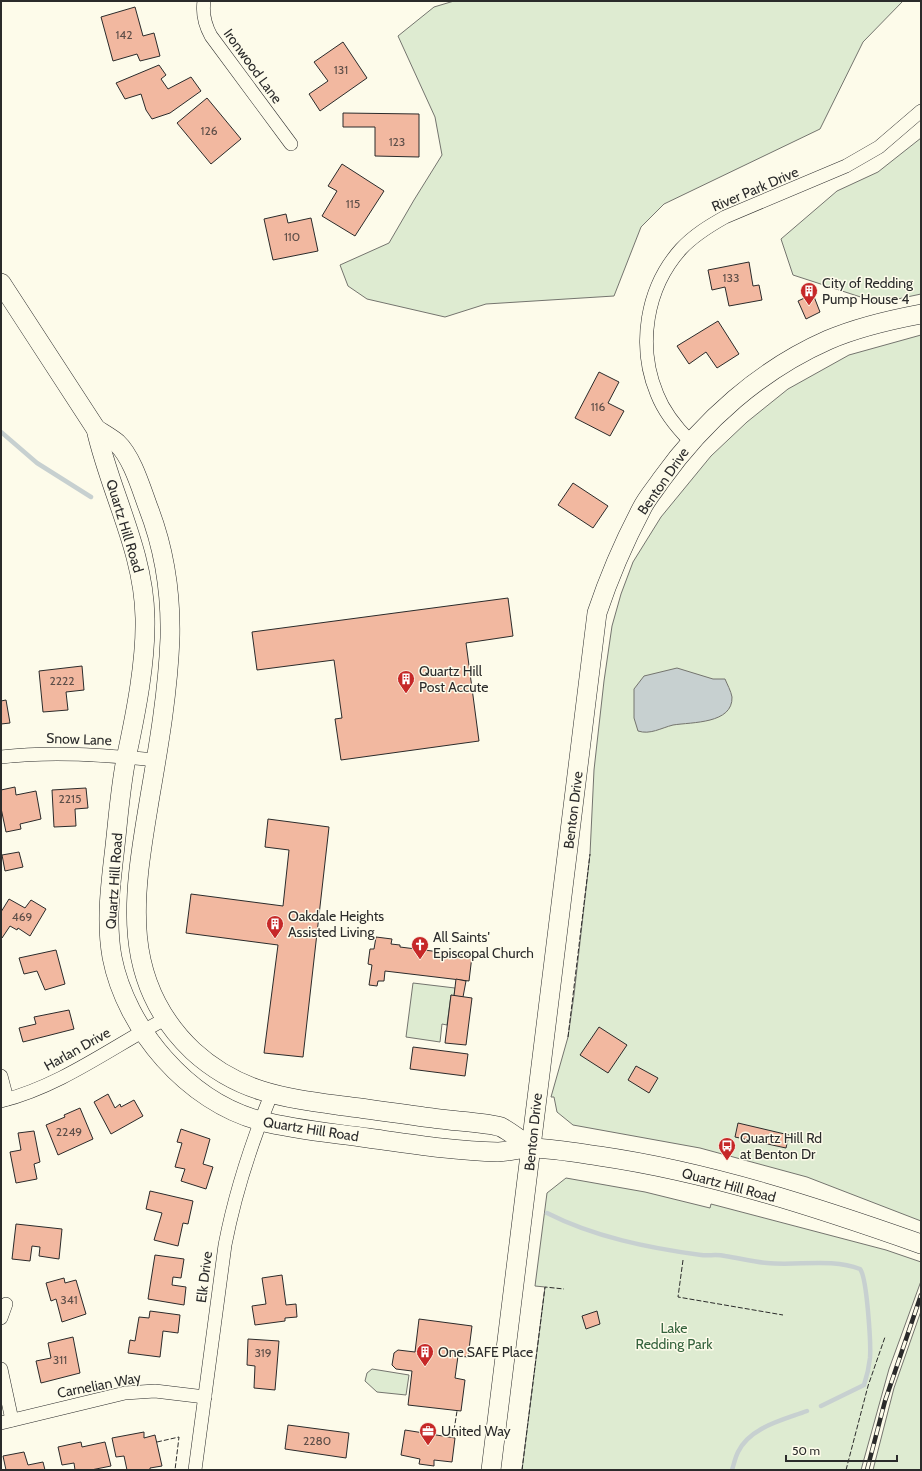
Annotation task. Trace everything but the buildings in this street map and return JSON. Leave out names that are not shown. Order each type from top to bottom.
[{"type":"main road","name":"Quartz Hill Road","points":[[1,283],[96,429],[101,452],[133,543],[146,615],[145,644],[126,757],[110,888],[109,931],[112,956],[117,977],[125,997],[143,1030],[156,1050],[168,1064],[190,1084],[215,1101],[260,1121],[327,1133],[470,1150],[502,1152],[531,1147],[630,1161],[730,1184],[848,1218],[921,1244]]},
{"type":"main road","name":"Benton Drive","points":[[491,1470],[597,613],[607,582],[643,507],[690,441],[710,421],[750,387],[789,361],[827,340],[876,323],[921,314]]},
{"type":"main road","name":"Quartz Hill Road","points":[[96,429],[116,443],[127,458],[153,521],[166,576],[170,612],[170,638],[165,695],[138,874],[135,915],[143,967],[150,989],[165,1019],[178,1035],[207,1063],[227,1076],[256,1090],[271,1095],[296,1100],[500,1127],[531,1147]]},
{"type":"street","name":"Ironwood Lane","points":[[204,1],[203,9],[205,23],[211,36],[291,144]]},
{"type":"street","name":"River Park Drive","points":[[690,441],[680,430],[661,403],[652,381],[648,358],[646,335],[650,309],[658,284],[668,266],[684,246],[709,226],[725,217],[846,166],[879,147],[921,111]]},
{"type":"street","name":"Snow Lane","points":[[1,757],[44,753],[156,760]]},
{"type":"street","name":"Harlan Drive","points":[[4,1100],[42,1086],[76,1070],[143,1030],[165,1019]]},
{"type":"street","points":[[1,1076],[4,1100]]},
{"type":"street","name":"Elk Drive","points":[[195,1470],[226,1238],[236,1193],[260,1121],[271,1095]]},
{"type":"street","points":[[1,1318],[6,1304]]},
{"type":"street","points":[[1,1368],[6,1421]]},
{"type":"street","name":"Carnelian Way","points":[[6,1421],[125,1394],[155,1391],[205,1397]]},
{"type":"green space","points":[[454,1],[903,1],[863,42],[820,129],[664,204],[641,227],[614,296],[486,304],[445,317],[367,299],[348,286],[340,265],[389,243],[442,155],[435,117],[398,36],[434,7]]},
{"type":"green space","points":[[921,138],[921,294],[879,303],[793,275],[781,239],[837,191],[878,172]]},
{"type":"green space","points":[[921,335],[921,1221],[807,1177],[700,1148],[573,1125],[557,1112],[554,1097],[551,1097],[568,1037],[574,995],[590,854],[594,770],[612,626],[621,594],[633,562],[661,517],[711,456],[747,422],[788,389],[849,355]]},
{"type":"green space","points":[[413,983],[455,988],[454,996],[451,995],[447,1025],[442,1024],[440,1042],[406,1037]]},
{"type":"green space","name":"Lake Redding Park","points":[[566,1178],[645,1192],[710,1208],[711,1204],[886,1250],[921,1262],[921,1281],[889,1369],[861,1470],[522,1470],[545,1287],[535,1286],[547,1193]]},
{"type":"green space","points":[[921,1311],[921,1470],[873,1470],[894,1388]]},
{"type":"green space","points":[[372,1369],[409,1375],[406,1395],[377,1392],[365,1381],[367,1373]]},
{"type":"shaded area","points":[[677,668],[713,679],[725,679],[732,697],[731,706],[719,717],[710,720],[673,725],[651,732],[638,731],[634,718],[634,689],[644,676]]},
{"type":"waterway","points":[[1,432],[37,463],[91,497]]},
{"type":"waterway","points":[[547,1213],[584,1229],[603,1235],[662,1249],[701,1255],[722,1255],[779,1264],[826,1263],[860,1269],[865,1284],[867,1297],[870,1339],[870,1358],[866,1378],[864,1385],[821,1406]]},
{"type":"waterway","points":[[732,1470],[738,1452],[743,1443],[750,1436],[778,1421],[807,1411]]},
{"type":"railway","points":[[867,1470],[885,1401],[921,1295]]},
{"type":"fence","points":[[568,1037],[590,854]]},
{"type":"fence","points":[[683,1260],[678,1297],[783,1315]]},
{"type":"fence","points":[[522,1470],[545,1287],[564,1289]]},
{"type":"fence","points":[[846,1470],[868,1386],[885,1337]]},
{"type":"fence","points":[[453,1437],[457,1411]]},
{"type":"fence","points":[[157,1442],[179,1437],[175,1470]]},
{"type":"place","name":"City of Redding Pump House 4","points":[[809,306]]},
{"type":"place","name":"Quartz Hill Post Accute","points":[[406,694]]},
{"type":"place","name":"Oakdale Heights Assisted Living","points":[[275,939]]},
{"type":"place","name":"All Saints' Episcopal Church","points":[[420,960]]},
{"type":"place","name":"Quartz Hill Rd at Benton Dr","points":[[727,1161]]},
{"type":"place","name":"One SAFE Place","points":[[425,1367]]},
{"type":"place","name":"United Way","points":[[428,1446]]}]
